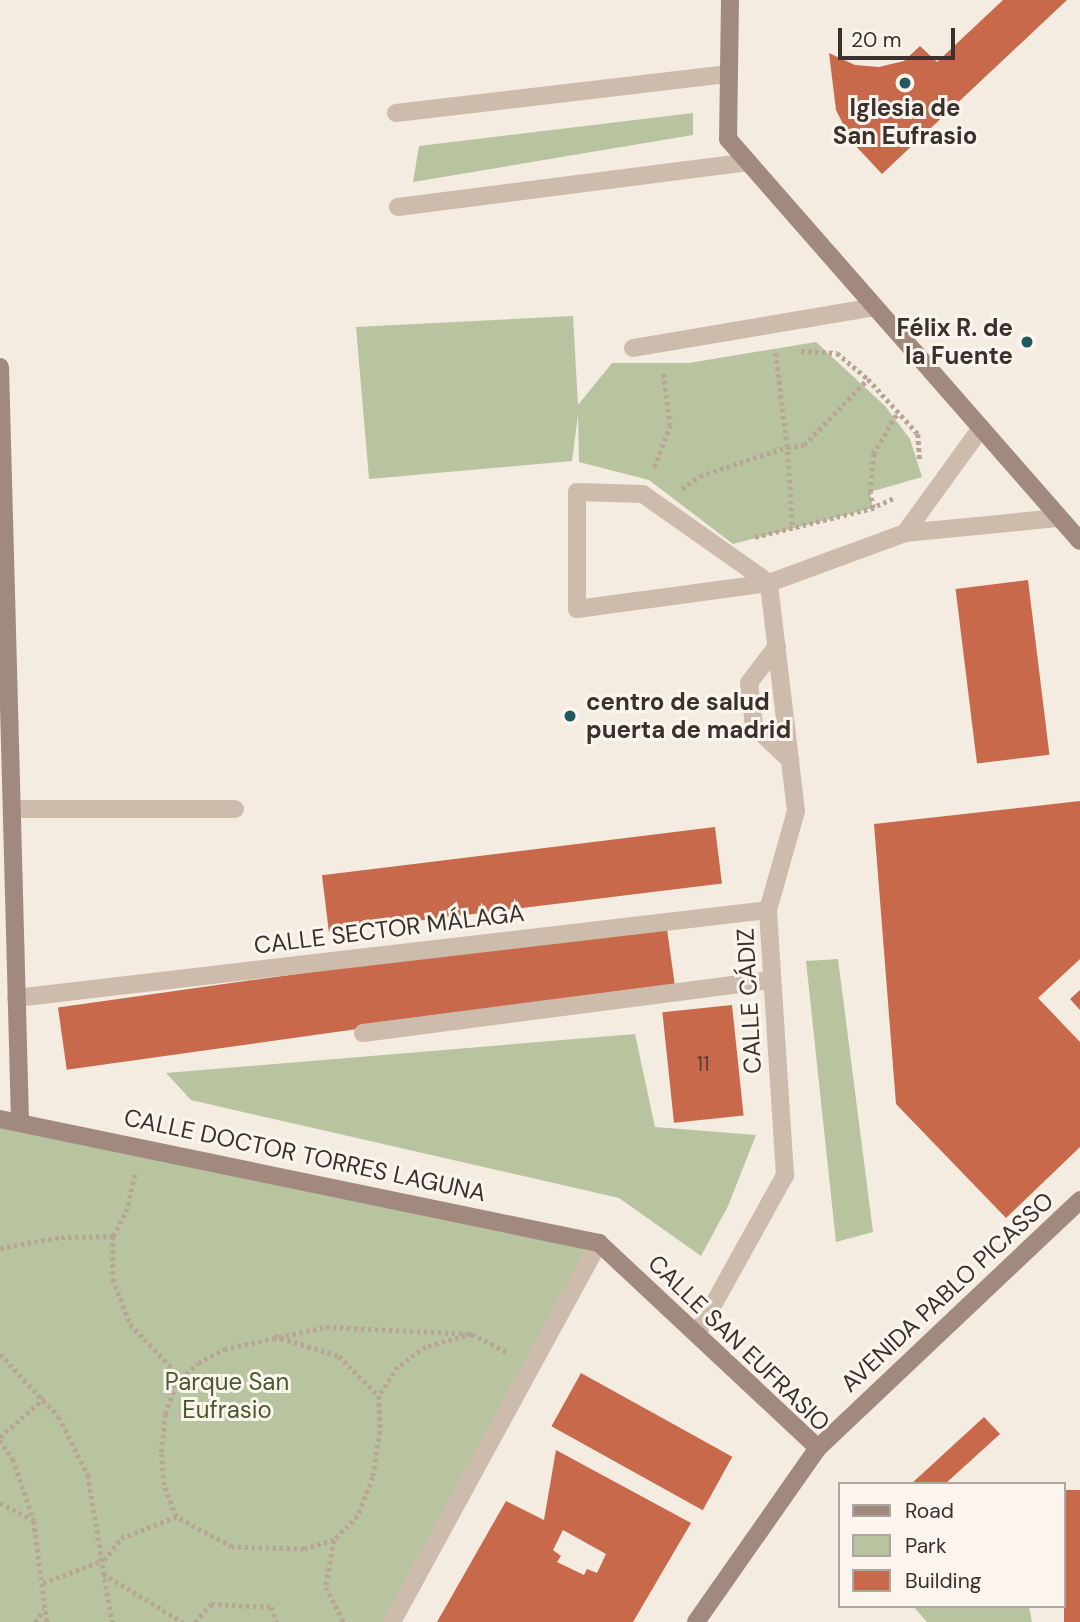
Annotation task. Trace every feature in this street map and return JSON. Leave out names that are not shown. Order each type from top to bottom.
[{"type":"street","points":[[730,0],[729,139],[1080,541]]},
{"type":"street","points":[[396,113],[729,74]]},
{"type":"street","points":[[398,206],[748,162]]},
{"type":"street","points":[[633,348],[875,307]]},
{"type":"street","points":[[0,367],[20,1120]]},
{"type":"street","points":[[905,533],[981,428]]},
{"type":"street","points":[[769,583],[643,494],[577,492],[577,609],[769,583],[905,533],[1059,518]]},
{"type":"street","name":"CALLE CÁDIZ","points":[[697,1334],[785,1175],[770,980],[768,909],[796,811],[769,583]]},
{"type":"street","points":[[776,646],[749,682],[754,726],[790,760]]},
{"type":"street","points":[[12,809],[235,809]]},
{"type":"street","name":"CALLE SECTOR MÁLAGA","points":[[16,998],[768,909]]},
{"type":"street","points":[[363,1033],[770,980]]},
{"type":"street","name":"CALLE DOCTOR TORRES LAGUNA","points":[[0,1119],[20,1120],[598,1243]]},
{"type":"street","name":"AVENIDA PABLO PICASSO","points":[[818,1448],[1080,1200]]},
{"type":"street","points":[[393,1622],[598,1243]]},
{"type":"street","name":"CALLE SAN EUFRASIO","points":[[598,1243],[818,1448],[696,1622]]},
{"type":"path","points":[[763,349],[837,353],[868,379],[918,434],[920,472]]},
{"type":"path","points":[[775,350],[787,447],[792,525],[873,508],[897,497]]},
{"type":"path","points":[[649,480],[670,426],[662,359]]},
{"type":"path","points":[[673,496],[700,476],[787,447],[804,444],[868,379]]},
{"type":"path","points":[[873,508],[870,492],[873,454],[898,412]]},
{"type":"path","points":[[141,1146],[127,1212],[113,1236],[113,1279],[130,1324],[182,1378]]},
{"type":"path","points":[[0,1248],[61,1237],[113,1236]]},
{"type":"path","points":[[472,1334],[426,1347],[398,1367],[379,1396],[380,1432],[373,1477],[358,1516],[334,1540],[304,1549],[232,1547],[176,1517],[164,1485],[161,1452],[165,1414],[182,1378],[224,1349],[272,1335],[326,1327],[472,1334],[531,1364]]},
{"type":"path","points":[[272,1335],[339,1356],[379,1396]]},
{"type":"path","points":[[0,1354],[60,1417],[88,1475],[112,1622]]},
{"type":"path","points":[[44,1398],[0,1438],[13,1459],[34,1521],[47,1622]]},
{"type":"path","points":[[0,1503],[34,1521]]},
{"type":"path","points":[[43,1583],[104,1560],[121,1538],[176,1517]]},
{"type":"path","points":[[334,1540],[326,1587],[344,1622]]},
{"type":"path","points":[[103,1574],[183,1622]]},
{"type":"path","points":[[195,1622],[211,1604],[272,1607],[276,1622]]},
{"type":"path","points":[[35,1622],[45,1609]]},
{"type":"green space","points":[[693,113],[693,135],[413,182],[419,146]]},
{"type":"green space","points":[[573,316],[578,405],[612,363],[689,363],[816,342],[885,406],[910,439],[922,477],[870,492],[873,508],[733,544],[649,480],[579,462],[578,415],[572,461],[369,479],[356,327]]},
{"type":"green space","points":[[838,959],[873,1232],[836,1242],[806,961]]},
{"type":"green space","points":[[635,1034],[655,1127],[756,1135],[728,1206],[701,1256],[619,1198],[191,1100],[166,1073]]},
{"type":"green space","name":"Parque San Eufrasio","points":[[0,1119],[599,1243],[392,1622],[0,1622]]},
{"type":"green space","points":[[915,1608],[1029,1608],[1032,1622],[927,1622]]},
{"type":"building","name":"Iglesia de San Eufrasio","points":[[1003,0],[1067,0],[882,174],[852,142],[836,110],[829,53],[855,65],[879,67],[904,61],[920,46],[937,62]]},
{"type":"building","points":[[1028,580],[1049,755],[977,764],[956,589]]},
{"type":"building","points":[[1080,801],[1080,959],[1038,998],[1080,1042],[1080,1147],[1006,1218],[896,1104],[874,824]]},
{"type":"building","points":[[715,827],[722,884],[329,932],[322,875]]},
{"type":"building","points":[[666,922],[675,984],[67,1070],[58,1007]]},
{"type":"building","points":[[1080,990],[1080,1010],[1070,999]]},
{"type":"building","points":[[732,1005],[744,1115],[674,1123],[662,1012]]},
{"type":"building","points":[[581,1373],[732,1457],[703,1510],[551,1426]]},
{"type":"building","points":[[984,1417],[1000,1434],[947,1482],[913,1482]]},
{"type":"building","points":[[556,1450],[691,1523],[633,1622],[437,1622],[506,1501],[544,1520]],"holes":[[[563,1530],[606,1554],[597,1573],[587,1569],[584,1575],[557,1562],[561,1556],[553,1550]]]},
{"type":"building","points":[[1066,1490],[1080,1490],[1080,1622],[1064,1622]]},
{"type":"place","name":"Iglesia de San Eufrasio","points":[[905,83]]},
{"type":"place","name":"Félix R. de la Fuente","points":[[1027,342]]},
{"type":"place","name":"centro de salud puerta de madrid","points":[[570,716]]}]
